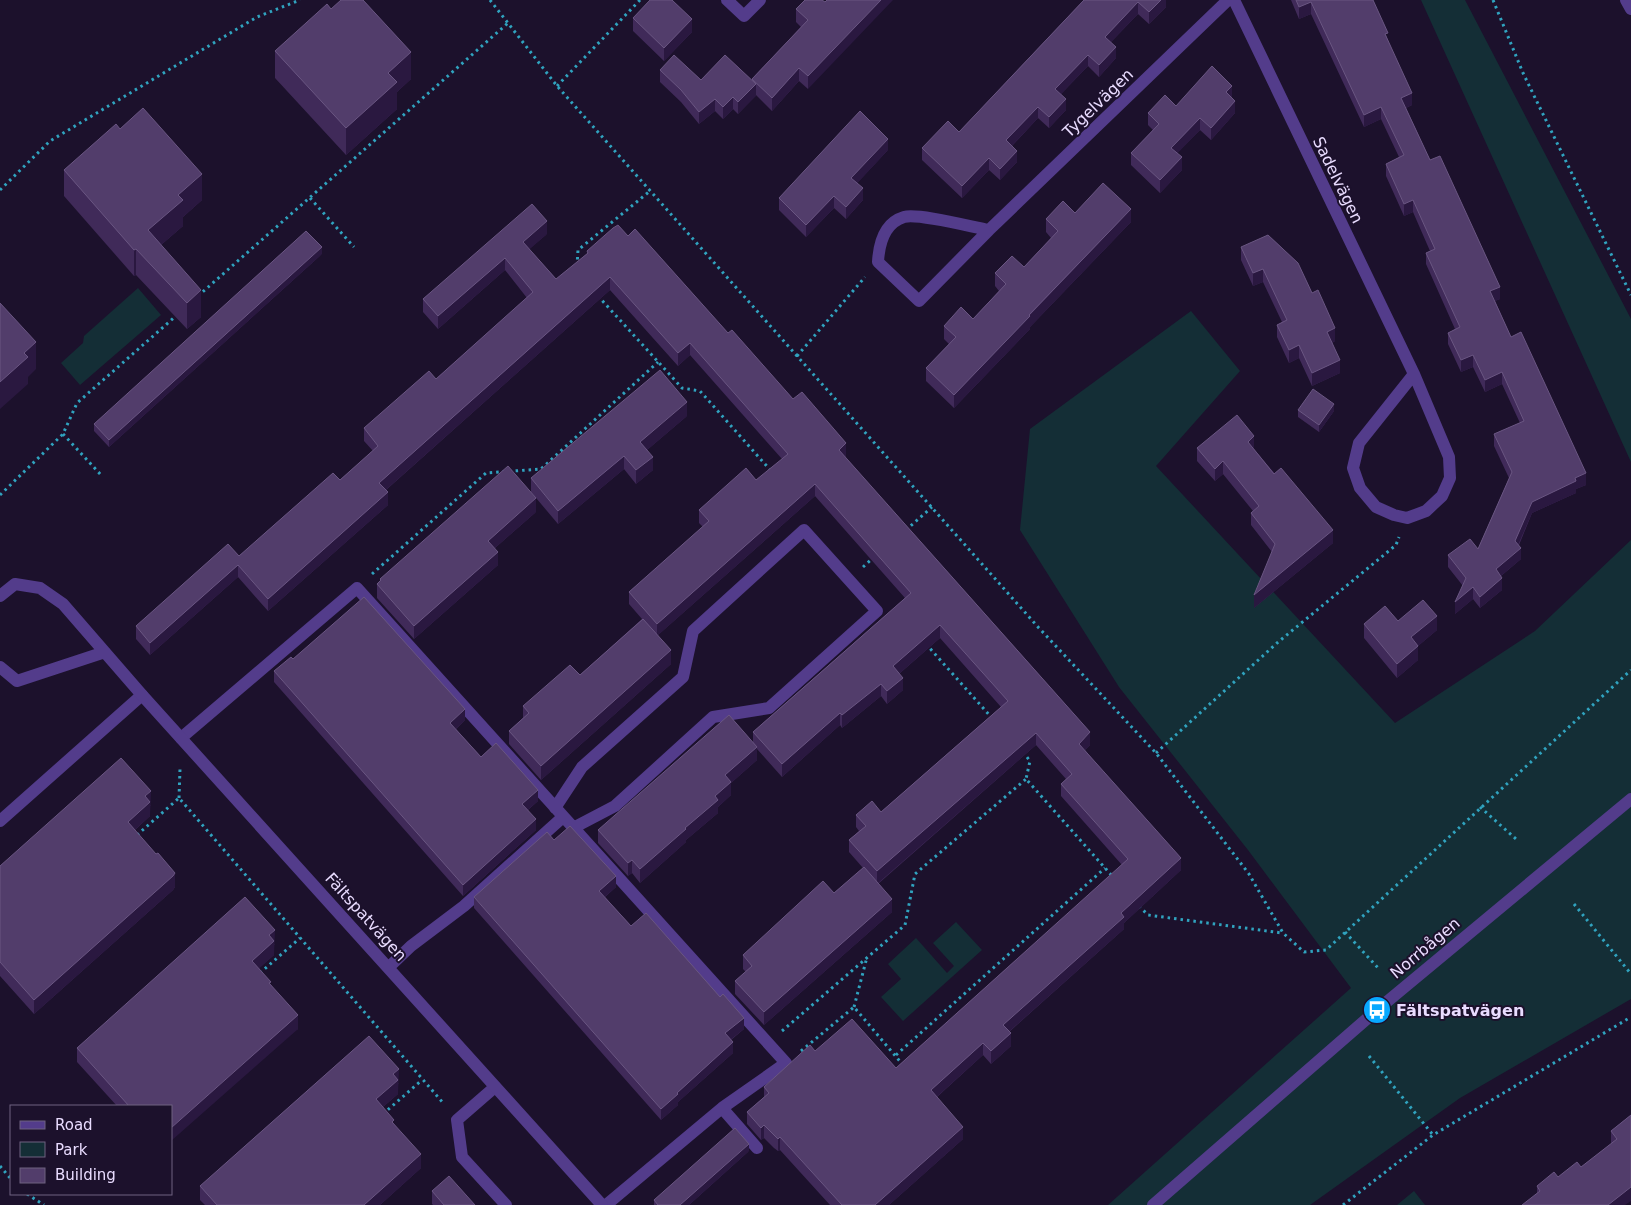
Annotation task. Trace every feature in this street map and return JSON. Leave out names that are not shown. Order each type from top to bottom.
[{"type":"street","points":[[727,0],[744,16],[760,0]]},
{"type":"street","name":"Tygelvägen","points":[[878,262],[919,301],[989,230],[1228,0]]},
{"type":"street","name":"Sadelvägen","points":[[1234,0],[1414,374],[1450,457],[1450,478],[1442,496],[1426,511],[1406,518]]},
{"type":"street","points":[[1626,0],[1631,9]]},
{"type":"street","points":[[878,262],[883,236],[892,225],[904,218],[917,217],[989,230]]},
{"type":"street","points":[[1406,518],[1394,515],[1376,506],[1360,488],[1353,468],[1359,443],[1414,374]]},
{"type":"street","points":[[389,966],[411,946],[464,906],[559,812],[582,767],[684,676],[693,631],[804,530],[877,612],[769,708],[713,717],[615,806],[573,828]]},
{"type":"street","name":"Fältspatvägen","points":[[0,596],[15,584],[40,588],[63,604],[142,695],[389,966],[495,1087],[604,1205]]},
{"type":"street","points":[[181,738],[357,588],[786,1063],[722,1108],[604,1205]]},
{"type":"street","points":[[0,667],[17,680],[105,652]]},
{"type":"street","points":[[0,821],[142,695]]},
{"type":"street","name":"Norrbågen","points":[[1153,1205],[1377,1010],[1631,799]]},
{"type":"street","points":[[495,1087],[457,1120],[462,1157],[506,1205]]},
{"type":"street","points":[[722,1108],[757,1148]]},
{"type":"path","points":[[0,190],[50,141],[257,17],[300,0]]},
{"type":"path","points":[[490,0],[556,86],[1038,627],[1156,754],[1249,874],[1283,933],[1304,952],[1326,950],[1631,670]]},
{"type":"path","points":[[556,86],[640,0]]},
{"type":"path","points":[[1493,0],[1523,73],[1631,295]]},
{"type":"path","points":[[193,301],[508,23]]},
{"type":"path","points":[[310,198],[354,247]]},
{"type":"path","points":[[797,356],[878,262]]},
{"type":"path","points":[[0,495],[63,434],[77,403],[179,314]]},
{"type":"path","points":[[357,588],[486,474],[541,469],[658,362]]},
{"type":"path","points":[[63,434],[102,476]]},
{"type":"path","points":[[903,532],[932,507]]},
{"type":"path","points":[[1156,754],[1277,643],[1396,545],[1406,518]]},
{"type":"path","points":[[849,580],[874,557]]},
{"type":"path","points":[[768,1043],[905,925],[915,874],[1026,779]]},
{"type":"path","points":[[134,838],[179,798],[457,1120]]},
{"type":"path","points":[[1480,807],[1516,839]]},
{"type":"path","points":[[896,1055],[1105,868]]},
{"type":"path","points":[[1574,904],[1631,974]]},
{"type":"path","points":[[1345,932],[1379,969]]},
{"type":"path","points":[[257,977],[300,938]]},
{"type":"path","points":[[786,1063],[854,1007],[867,957]]},
{"type":"path","points":[[854,1007],[896,1055],[907,1071]]},
{"type":"path","points":[[1343,1205],[1433,1134],[1631,1017]]},
{"type":"path","points":[[1369,1056],[1433,1134]]},
{"type":"path","points":[[378,1119],[422,1080]]},
{"type":"path","points":[[0,1166],[10,1177]]},
{"type":"path","points":[[29,1195],[44,1205]]},
{"type":"green space","points":[[1421,0],[1465,0],[1631,319],[1631,462]]},
{"type":"green space","points":[[138,288],[161,315],[80,385],[61,363],[83,343],[84,336]]},
{"type":"green space","points":[[1191,311],[1240,371],[1156,466],[1395,723],[1535,631],[1631,540],[1631,999],[1460,1098],[1310,1205],[1108,1205],[1351,988],[1248,850],[1119,687],[1020,530],[1030,429]]},
{"type":"green space","points":[[956,922],[982,950],[903,1021],[881,997],[901,979],[888,964],[916,938],[947,973],[954,966],[933,943]]},
{"type":"green space","points":[[1414,1191],[1425,1205],[1397,1205]]},
{"type":"building","points":[[341,0],[363,0],[411,52],[388,73],[397,82],[346,128],[275,51],[327,4],[331,9]]},
{"type":"building","points":[[650,0],[672,0],[692,19],[664,48],[633,18]]},
{"type":"building","points":[[805,0],[822,0],[825,2],[827,0],[881,0],[808,76],[799,68],[772,98],[752,79],[808,20],[796,9]]},
{"type":"building","points":[[1084,0],[1161,0],[1149,12],[1138,2],[1105,37],[1116,47],[1099,65],[1088,55],[1055,89],[1066,99],[1049,117],[1038,107],[1006,140],[1017,151],[1000,169],[989,158],[962,186],[922,148],[948,121],[959,132]]},
{"type":"building","points":[[1296,0],[1373,0],[1388,33],[1385,34],[1412,93],[1401,98],[1430,160],[1440,156],[1500,287],[1490,291],[1511,337],[1521,332],[1586,473],[1575,478],[1576,481],[1532,502],[1515,541],[1521,548],[1496,569],[1502,578],[1480,597],[1473,587],[1455,602],[1466,578],[1448,555],[1470,539],[1478,549],[1512,472],[1494,434],[1524,421],[1502,372],[1485,380],[1473,355],[1461,360],[1448,333],[1460,327],[1426,253],[1435,249],[1413,200],[1404,204],[1386,164],[1404,155],[1381,107],[1364,115],[1311,2],[1299,7]]},
{"type":"building","points":[[674,55],[701,80],[725,55],[756,84],[738,102],[733,97],[723,107],[715,99],[699,112],[681,90],[660,70]]},
{"type":"building","points":[[1212,66],[1232,86],[1226,92],[1235,101],[1211,128],[1200,118],[1171,148],[1182,157],[1160,180],[1131,153],[1159,124],[1148,113],[1165,95],[1176,106]]},
{"type":"building","points":[[143,108],[202,174],[178,195],[183,200],[148,230],[201,290],[187,303],[136,249],[134,250],[64,170],[116,124],[120,129]]},
{"type":"building","points":[[860,111],[888,139],[851,178],[863,188],[846,207],[834,196],[806,225],[779,198]]},
{"type":"building","points":[[1103,183],[1131,209],[954,395],[926,368],[956,337],[944,326],[961,307],[973,319],[1006,284],[995,273],[1012,256],[1024,267],[1058,231],[1046,219],[1063,201],[1075,213]]},
{"type":"building","points":[[532,204],[547,221],[523,242],[556,279],[588,253],[587,251],[613,228],[618,225],[628,236],[635,229],[728,333],[732,330],[793,399],[802,392],[846,443],[839,450],[1090,732],[1079,744],[1181,858],[1121,913],[1124,917],[1003,1025],[1011,1033],[991,1051],[983,1043],[931,1090],[963,1127],[875,1205],[842,1205],[780,1137],[778,1139],[764,1125],[761,1128],[747,1112],[769,1093],[764,1087],[810,1045],[815,1051],[852,1019],[896,1068],[1128,859],[1061,784],[1072,774],[1036,733],[877,871],[849,840],[866,826],[856,815],[872,801],[881,812],[1008,701],[940,625],[893,666],[903,678],[887,691],[881,684],[842,715],[840,713],[782,764],[753,732],[911,593],[815,484],[657,624],[629,592],[709,521],[699,510],[746,468],[756,480],[788,454],[690,343],[678,353],[610,277],[379,483],[388,492],[268,599],[238,565],[150,643],[136,626],[228,544],[239,556],[333,473],[340,480],[378,446],[364,428],[429,371],[436,379],[533,292],[505,258],[438,316],[423,299]]},
{"type":"building","points":[[306,231],[322,247],[109,440],[94,424]]},
{"type":"building","points":[[1268,235],[1298,263],[1312,293],[1318,290],[1335,328],[1327,332],[1340,360],[1312,373],[1299,345],[1289,350],[1277,325],[1287,320],[1263,269],[1253,273],[1241,247]]},
{"type":"building","points":[[0,303],[36,342],[24,353],[28,357],[0,382]]},
{"type":"building","points":[[660,370],[687,402],[640,442],[653,457],[636,470],[624,456],[558,511],[531,478]]},
{"type":"building","points":[[1313,389],[1334,404],[1319,425],[1298,410]]},
{"type":"building","points":[[1237,415],[1254,436],[1248,442],[1274,474],[1281,468],[1333,530],[1254,595],[1275,544],[1251,513],[1259,506],[1223,461],[1215,469],[1197,448]]},
{"type":"building","points":[[508,466],[536,498],[488,541],[498,552],[414,626],[377,584],[380,579]]},
{"type":"building","points":[[364,597],[465,709],[450,723],[481,757],[496,743],[538,790],[522,804],[536,819],[463,885],[274,671],[291,657],[293,659]]},
{"type":"building","points":[[1423,600],[1437,616],[1411,637],[1418,646],[1397,664],[1364,624],[1385,606],[1398,621]]},
{"type":"building","points":[[643,619],[671,650],[541,766],[509,731],[529,713],[523,706],[570,665],[580,675]]},
{"type":"building","points":[[729,715],[757,747],[725,775],[731,782],[715,796],[718,800],[686,829],[640,869],[632,860],[628,863],[598,830]]},
{"type":"building","points":[[121,758],[151,791],[145,796],[150,802],[128,822],[175,873],[34,1000],[0,962],[0,866]]},
{"type":"building","points":[[570,826],[616,876],[599,891],[631,926],[646,913],[720,997],[723,994],[744,1018],[725,1033],[733,1042],[661,1109],[474,897],[547,832],[554,840]]},
{"type":"building","points":[[864,867],[892,899],[764,1012],[735,981],[752,966],[743,955],[823,881],[834,893]]},
{"type":"building","points":[[245,897],[275,930],[269,935],[274,941],[252,961],[298,1015],[172,1127],[172,1105],[128,1105],[77,1048]]},
{"type":"building","points":[[369,1036],[399,1069],[393,1074],[398,1080],[376,1099],[394,1120],[392,1122],[421,1154],[364,1205],[217,1205],[200,1186]]},
{"type":"building","points":[[1631,1115],[1631,1187],[1608,1205],[1522,1205],[1540,1191],[1537,1186],[1554,1172],[1558,1177],[1577,1162],[1581,1167],[1617,1139],[1611,1131]]},
{"type":"building","points":[[735,1128],[749,1144],[680,1205],[658,1205],[654,1200]]},
{"type":"building","points":[[449,1176],[475,1205],[444,1205],[432,1191]]},
{"type":"place","name":"Fältspatvägen","points":[[1377,1010]]}]
